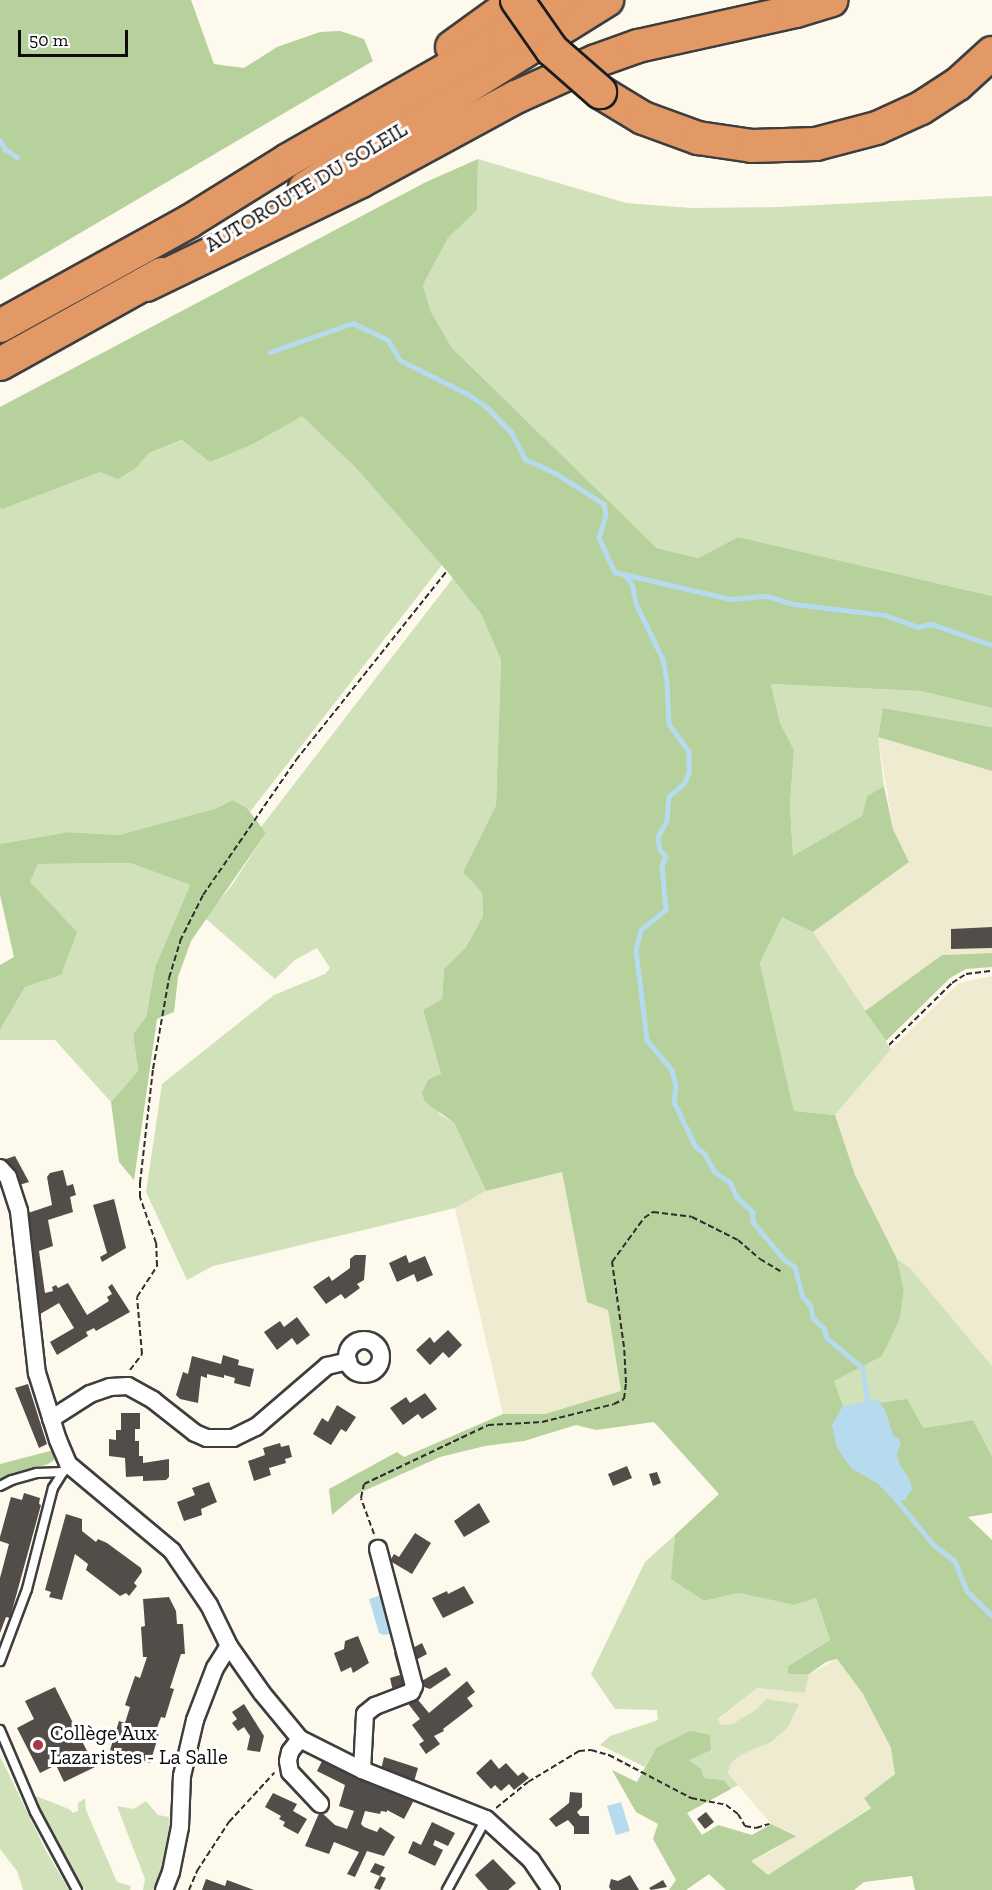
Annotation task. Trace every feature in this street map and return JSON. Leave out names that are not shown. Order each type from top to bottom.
[{"type":"highway","points":[[321,144],[517,0],[552,50],[600,92],[643,118],[698,138],[752,146],[816,144],[877,128],[921,108],[958,84],[992,53]]},
{"type":"highway","name":"AUTOROUTE DU SOLEIL","points":[[0,326],[321,144],[504,37],[560,0]]},
{"type":"highway","name":"AUTOROUTE DU SOLEIL","points":[[0,364],[146,285],[404,129],[607,0]]},
{"type":"highway","points":[[146,285],[361,181],[516,97],[596,61],[638,46],[796,11],[831,0]]},
{"type":"street","points":[[0,1168],[8,1177],[19,1211],[37,1372],[65,1468],[172,1551],[208,1605],[229,1646],[262,1693],[300,1739],[362,1770],[486,1820],[531,1860],[551,1890]]},
{"type":"street","points":[[51,1419],[90,1394],[110,1387],[128,1386],[153,1400],[195,1433],[207,1438],[233,1438],[256,1427],[327,1366],[348,1361]]},
{"type":"street","points":[[362,1770],[365,1714],[375,1706],[411,1692],[414,1686],[378,1549]]},
{"type":"street","points":[[164,1890],[171,1872],[180,1827],[182,1776],[195,1720],[215,1668],[229,1646]]},
{"type":"street","points":[[300,1739],[290,1752],[288,1761],[290,1772],[320,1804]]},
{"type":"lane","points":[[0,1486],[12,1480],[65,1468]]},
{"type":"lane","points":[[0,1662],[27,1589],[52,1488],[65,1468]]},
{"type":"lane","points":[[0,1730],[35,1812],[77,1890]]},
{"type":"lane","points":[[447,1890],[486,1820]]},
{"type":"path","points":[[122,1386],[142,1354],[137,1297],[157,1266],[156,1243],[140,1197],[140,1183],[153,1069],[169,978],[180,941],[203,895],[296,760],[447,571]]},
{"type":"path","points":[[889,1046],[952,982],[966,974],[992,971]]},
{"type":"path","points":[[378,1549],[361,1498],[364,1484],[488,1425],[542,1422],[614,1404],[624,1399],[624,1347],[612,1262],[644,1218],[652,1212],[692,1217],[738,1240],[760,1259],[782,1272]]},
{"type":"path","points":[[486,1820],[528,1782],[579,1751],[591,1750],[609,1755],[691,1798],[726,1805],[738,1814],[745,1826],[756,1828],[769,1824]]},
{"type":"path","points":[[189,1890],[197,1871],[229,1822],[269,1777],[288,1761]]},
{"type":"shaded area","points":[[878,737],[992,771],[992,953],[942,955],[865,1011],[813,932],[909,862],[893,829]]},
{"type":"shaded area","points":[[992,976],[992,1366],[910,1268],[897,1259],[855,1175],[835,1115],[882,1058],[959,983]]},
{"type":"shaded area","points":[[562,1172],[587,1302],[608,1309],[621,1391],[545,1414],[503,1414],[455,1208],[486,1191]]},
{"type":"shaded area","points":[[837,1659],[863,1694],[891,1748],[896,1774],[864,1798],[871,1807],[768,1875],[750,1861],[770,1852],[796,1835],[771,1824],[728,1773],[731,1763],[739,1756],[771,1742],[766,1699],[757,1709],[732,1724],[721,1725],[718,1720],[757,1688],[805,1693],[809,1674]]},
{"type":"green space","points":[[0,0],[191,0],[214,64],[244,68],[277,47],[320,32],[340,31],[364,39],[373,61],[0,280]]},
{"type":"green space","points":[[478,159],[626,203],[691,208],[779,207],[992,196],[992,596],[738,537],[698,558],[657,548],[452,348],[431,312],[423,285],[448,238],[477,210]]},
{"type":"green space","points":[[478,159],[477,210],[448,238],[423,285],[431,312],[452,348],[657,548],[698,558],[738,537],[992,596],[992,708],[920,691],[771,684],[780,723],[794,750],[790,806],[793,856],[862,816],[867,796],[884,786],[893,829],[909,862],[813,932],[782,917],[760,963],[794,1111],[835,1115],[855,1175],[897,1259],[904,1290],[900,1319],[882,1356],[834,1381],[844,1408],[907,1399],[923,1428],[973,1420],[992,1456],[992,1513],[968,1517],[992,1540],[992,1890],[915,1890],[912,1876],[864,1882],[854,1890],[726,1890],[709,1874],[686,1890],[669,1890],[676,1880],[653,1839],[658,1824],[636,1812],[612,1770],[637,1782],[656,1748],[690,1731],[710,1735],[711,1750],[689,1760],[701,1769],[704,1778],[724,1780],[731,1789],[687,1813],[702,1835],[718,1825],[752,1835],[771,1824],[796,1836],[751,1861],[768,1875],[871,1808],[864,1798],[895,1774],[891,1748],[863,1694],[837,1659],[826,1662],[809,1674],[788,1674],[788,1666],[830,1640],[816,1598],[794,1605],[739,1593],[704,1601],[671,1579],[675,1535],[719,1494],[654,1422],[596,1430],[576,1425],[524,1441],[485,1446],[440,1457],[357,1494],[332,1515],[329,1489],[397,1452],[404,1457],[503,1414],[545,1414],[621,1391],[608,1310],[587,1302],[562,1172],[486,1191],[454,1123],[425,1102],[422,1093],[428,1080],[441,1074],[423,1010],[442,999],[444,969],[466,947],[483,916],[482,893],[463,872],[496,805],[501,660],[481,614],[447,571],[355,467],[302,416],[255,443],[210,462],[182,440],[149,453],[136,468],[118,479],[100,472],[3,509],[0,508],[0,407],[426,182]]},
{"type":"green space","points":[[302,415],[355,467],[442,565],[250,812],[246,807],[232,800],[217,808],[119,835],[68,832],[0,844],[0,508],[3,509],[100,472],[136,468],[149,453],[183,440],[255,443]]},
{"type":"green space","points":[[453,578],[481,614],[501,660],[496,805],[463,872],[482,893],[483,916],[466,947],[444,969],[442,999],[423,1010],[441,1074],[439,1114],[454,1123],[486,1191],[455,1208],[213,1266],[187,1280],[146,1192],[162,1084],[274,995],[325,974],[330,968],[317,948],[295,960],[275,979],[205,918],[232,885],[266,833],[261,827]]},
{"type":"green space","points":[[771,684],[920,691],[992,708],[992,727],[883,708],[878,737],[884,786],[867,796],[862,816],[793,857],[790,806],[794,750],[780,723]]},
{"type":"green space","points":[[883,708],[992,727],[992,771],[878,737]]},
{"type":"green space","points":[[232,800],[246,807],[266,833],[191,941],[178,977],[174,1012],[157,1019],[134,1180],[119,1162],[111,1102],[138,1071],[133,1034],[146,1017],[155,967],[190,885],[130,863],[38,864],[30,882],[77,932],[61,975],[25,987],[0,1030],[0,965],[14,957],[0,895],[0,844],[68,832],[119,835],[217,808]]},
{"type":"green space","points":[[130,863],[190,885],[155,967],[146,1017],[133,1034],[138,1071],[111,1102],[55,1040],[0,1040],[0,1030],[25,987],[61,975],[30,882],[38,864]]},
{"type":"green space","points":[[782,916],[813,932],[891,1049],[835,1115],[794,1111],[760,963]]},
{"type":"green space","points":[[992,953],[992,967],[966,969],[950,978],[886,1041],[865,1011],[942,955]]},
{"type":"green space","points":[[897,1259],[910,1268],[992,1366],[992,1456],[973,1420],[923,1428],[844,1408],[834,1381],[882,1355],[900,1319],[904,1290]]},
{"type":"green space","points":[[54,1450],[54,1460],[48,1464],[0,1479],[0,1464]]},
{"type":"green space","points":[[675,1535],[672,1579],[704,1601],[739,1593],[794,1605],[816,1598],[830,1640],[788,1666],[788,1674],[809,1674],[805,1693],[757,1688],[718,1719],[721,1725],[732,1724],[757,1709],[766,1699],[799,1704],[788,1727],[771,1742],[739,1756],[731,1763],[728,1773],[738,1785],[731,1789],[724,1780],[704,1778],[656,1748],[645,1767],[600,1745],[610,1736],[658,1720],[657,1710],[615,1709],[591,1674],[645,1562]]},
{"type":"green space","points":[[0,1756],[46,1851],[69,1890],[23,1890],[17,1871],[0,1849]]},
{"type":"green space","points":[[36,1796],[69,1809],[73,1813],[78,1811],[78,1803],[85,1798],[86,1810],[117,1882],[131,1886],[130,1890],[85,1890],[33,1802]]},
{"type":"green space","points":[[146,1801],[158,1815],[169,1817],[172,1840],[158,1890],[143,1890],[145,1879],[117,1806],[134,1809]]},
{"type":"water","points":[[877,1399],[885,1410],[894,1437],[899,1438],[901,1444],[897,1453],[898,1461],[910,1480],[912,1489],[905,1500],[896,1502],[878,1484],[851,1468],[837,1448],[832,1425],[842,1407]]},
{"type":"water","points":[[381,1595],[392,1629],[389,1634],[384,1635],[379,1633],[369,1599]]},
{"type":"water","points":[[621,1802],[630,1831],[616,1835],[607,1806]]},
{"type":"building","points":[[992,927],[992,948],[951,949],[951,929]]},
{"type":"building","points":[[15,1156],[29,1182],[16,1186],[3,1160]]},
{"type":"building","points":[[63,1170],[67,1186],[73,1184],[76,1195],[70,1197],[73,1212],[48,1220],[53,1246],[39,1251],[45,1293],[53,1291],[52,1287],[56,1285],[58,1288],[68,1283],[87,1315],[109,1301],[107,1297],[112,1294],[108,1287],[112,1284],[130,1312],[96,1331],[94,1328],[86,1332],[88,1336],[57,1355],[50,1342],[74,1328],[59,1303],[35,1317],[25,1214],[52,1205],[47,1177],[50,1173]]},
{"type":"building","points":[[114,1199],[126,1248],[102,1262],[100,1257],[107,1253],[93,1205]]},
{"type":"building","points":[[355,1255],[366,1255],[364,1280],[357,1284],[360,1288],[345,1299],[341,1294],[326,1304],[313,1287],[329,1276],[332,1281],[350,1268],[350,1259]]},
{"type":"building","points":[[406,1255],[409,1263],[425,1256],[433,1275],[417,1282],[414,1274],[397,1282],[389,1263]]},
{"type":"building","points":[[297,1317],[310,1335],[297,1345],[292,1338],[277,1350],[264,1332],[280,1321],[284,1327]]},
{"type":"building","points":[[448,1330],[462,1345],[449,1358],[443,1352],[430,1365],[416,1350],[430,1337],[434,1343]]},
{"type":"building","points":[[223,1355],[239,1360],[238,1365],[254,1369],[250,1387],[234,1383],[235,1378],[207,1374],[207,1378],[201,1376],[198,1403],[180,1399],[176,1395],[183,1372],[188,1374],[192,1356],[221,1364]]},
{"type":"building","points":[[28,1384],[47,1444],[39,1448],[15,1388]]},
{"type":"building","points":[[425,1393],[437,1409],[422,1419],[418,1414],[403,1425],[390,1408],[406,1397],[410,1403]]},
{"type":"building","points":[[337,1405],[356,1417],[346,1432],[341,1429],[331,1445],[313,1434],[322,1418],[328,1422]]},
{"type":"building","points":[[121,1413],[140,1413],[140,1429],[135,1429],[135,1441],[139,1441],[139,1456],[143,1456],[143,1463],[169,1459],[169,1477],[166,1480],[143,1481],[143,1476],[126,1477],[125,1458],[109,1456],[109,1439],[116,1440],[116,1430],[121,1430]]},
{"type":"building","points":[[280,1443],[281,1447],[289,1445],[292,1457],[285,1459],[286,1463],[269,1468],[271,1475],[254,1481],[248,1461],[265,1455],[263,1448]]},
{"type":"building","points":[[627,1466],[632,1478],[613,1486],[608,1474]]},
{"type":"building","points":[[657,1472],[661,1483],[653,1486],[649,1474]]},
{"type":"building","points":[[209,1482],[217,1502],[201,1509],[202,1515],[184,1521],[177,1502],[195,1495],[192,1488]]},
{"type":"building","points":[[24,1493],[40,1498],[39,1504],[41,1505],[10,1618],[6,1617],[0,1633],[0,1578],[9,1544],[0,1541],[0,1537],[11,1497],[22,1500]]},
{"type":"building","points":[[479,1503],[490,1522],[464,1537],[454,1521]]},
{"type":"building","points":[[66,1514],[82,1519],[82,1531],[96,1542],[98,1539],[107,1543],[141,1568],[142,1572],[134,1583],[137,1586],[129,1596],[126,1593],[120,1596],[86,1570],[88,1564],[75,1554],[62,1600],[49,1597],[51,1592],[45,1590]]},
{"type":"building","points":[[415,1533],[431,1543],[412,1574],[390,1561],[394,1554],[399,1557]]},
{"type":"building","points":[[464,1586],[474,1603],[443,1618],[432,1598],[447,1591],[448,1594]]},
{"type":"building","points":[[169,1597],[176,1611],[177,1624],[183,1624],[185,1654],[181,1654],[170,1688],[174,1689],[165,1718],[161,1717],[155,1733],[159,1734],[150,1763],[110,1750],[119,1721],[125,1723],[130,1707],[125,1705],[135,1676],[140,1678],[147,1657],[143,1657],[141,1627],[145,1626],[143,1599]]},
{"type":"building","points":[[358,1636],[369,1663],[353,1673],[351,1667],[341,1672],[334,1653],[344,1649],[345,1641]]},
{"type":"building","points":[[422,1643],[427,1654],[414,1661],[409,1650]]},
{"type":"building","points":[[402,1651],[409,1689],[394,1696],[390,1678],[400,1675],[394,1653]]},
{"type":"building","points":[[446,1667],[451,1675],[430,1689],[421,1686],[420,1682]]},
{"type":"building","points":[[467,1681],[475,1692],[467,1698],[473,1706],[443,1729],[444,1731],[434,1736],[440,1744],[426,1754],[419,1744],[424,1741],[412,1725],[420,1719],[406,1701],[413,1694],[429,1713]]},
{"type":"building","points":[[55,1687],[95,1767],[64,1782],[56,1765],[40,1773],[17,1728],[34,1719],[25,1701]]},
{"type":"building","points":[[244,1704],[264,1736],[260,1752],[247,1750],[250,1736],[244,1727],[238,1731],[232,1723],[237,1719],[232,1712]]},
{"type":"building","points":[[384,1757],[418,1768],[413,1785],[380,1774]]},
{"type":"building","points":[[323,1759],[414,1800],[404,1819],[387,1810],[387,1812],[381,1811],[380,1814],[365,1811],[361,1824],[364,1827],[377,1832],[380,1827],[395,1837],[384,1856],[367,1851],[355,1877],[347,1874],[359,1852],[334,1842],[329,1854],[305,1846],[320,1811],[335,1825],[347,1829],[354,1811],[339,1806],[345,1785],[317,1771]]},
{"type":"building","points":[[491,1759],[499,1769],[506,1763],[518,1776],[523,1772],[529,1778],[514,1790],[509,1784],[501,1791],[495,1785],[491,1789],[476,1773]]},
{"type":"building","points":[[570,1792],[582,1793],[582,1807],[577,1812],[580,1816],[589,1816],[589,1834],[574,1834],[574,1827],[568,1820],[556,1827],[549,1819],[569,1803]]},
{"type":"building","points":[[273,1793],[297,1804],[293,1811],[307,1819],[298,1834],[283,1826],[285,1822],[279,1819],[281,1816],[265,1807]]},
{"type":"building","points":[[706,1812],[714,1822],[705,1829],[697,1819]]},
{"type":"building","points":[[432,1822],[455,1833],[448,1846],[435,1840],[433,1845],[443,1850],[435,1866],[408,1853],[413,1841],[421,1845]]},
{"type":"building","points":[[493,1859],[516,1883],[508,1890],[488,1890],[475,1875]]},
{"type":"building","points":[[375,1863],[385,1867],[380,1876],[370,1872]]},
{"type":"building","points":[[630,1875],[639,1890],[611,1890],[609,1887],[611,1879],[618,1881]]},
{"type":"building","points":[[380,1876],[386,1878],[380,1890],[374,1888]]},
{"type":"building","points":[[206,1879],[225,1886],[227,1880],[254,1890],[202,1890]]},
{"type":"building","points":[[663,1880],[667,1887],[651,1890],[649,1888]]},
{"type":"waterway","points":[[0,140],[6,150],[17,157]]},
{"type":"waterway","points":[[270,352],[353,323],[388,340],[400,360],[468,394],[488,408],[512,433],[525,459],[557,474],[604,504],[606,515],[599,538],[615,572],[730,599],[767,596],[794,604],[885,615],[918,627],[931,624],[992,645]]},
{"type":"waterway","points":[[626,576],[632,585],[637,606],[663,659],[667,682],[669,724],[689,752],[689,772],[685,783],[669,797],[667,821],[658,837],[660,850],[666,857],[662,866],[666,910],[641,930],[636,950],[647,1040],[672,1070],[676,1086],[674,1102],[696,1147],[704,1153],[715,1172],[730,1182],[737,1197],[753,1212],[753,1222],[784,1259],[795,1267],[803,1297],[811,1306],[813,1318],[824,1328],[827,1338],[863,1368],[868,1403]]},
{"type":"waterway","points":[[895,1498],[934,1545],[955,1561],[967,1591],[992,1616]]},
{"type":"place","name":"Collège Aux Lazaristes - La Salle","points":[[38,1745]]}]
